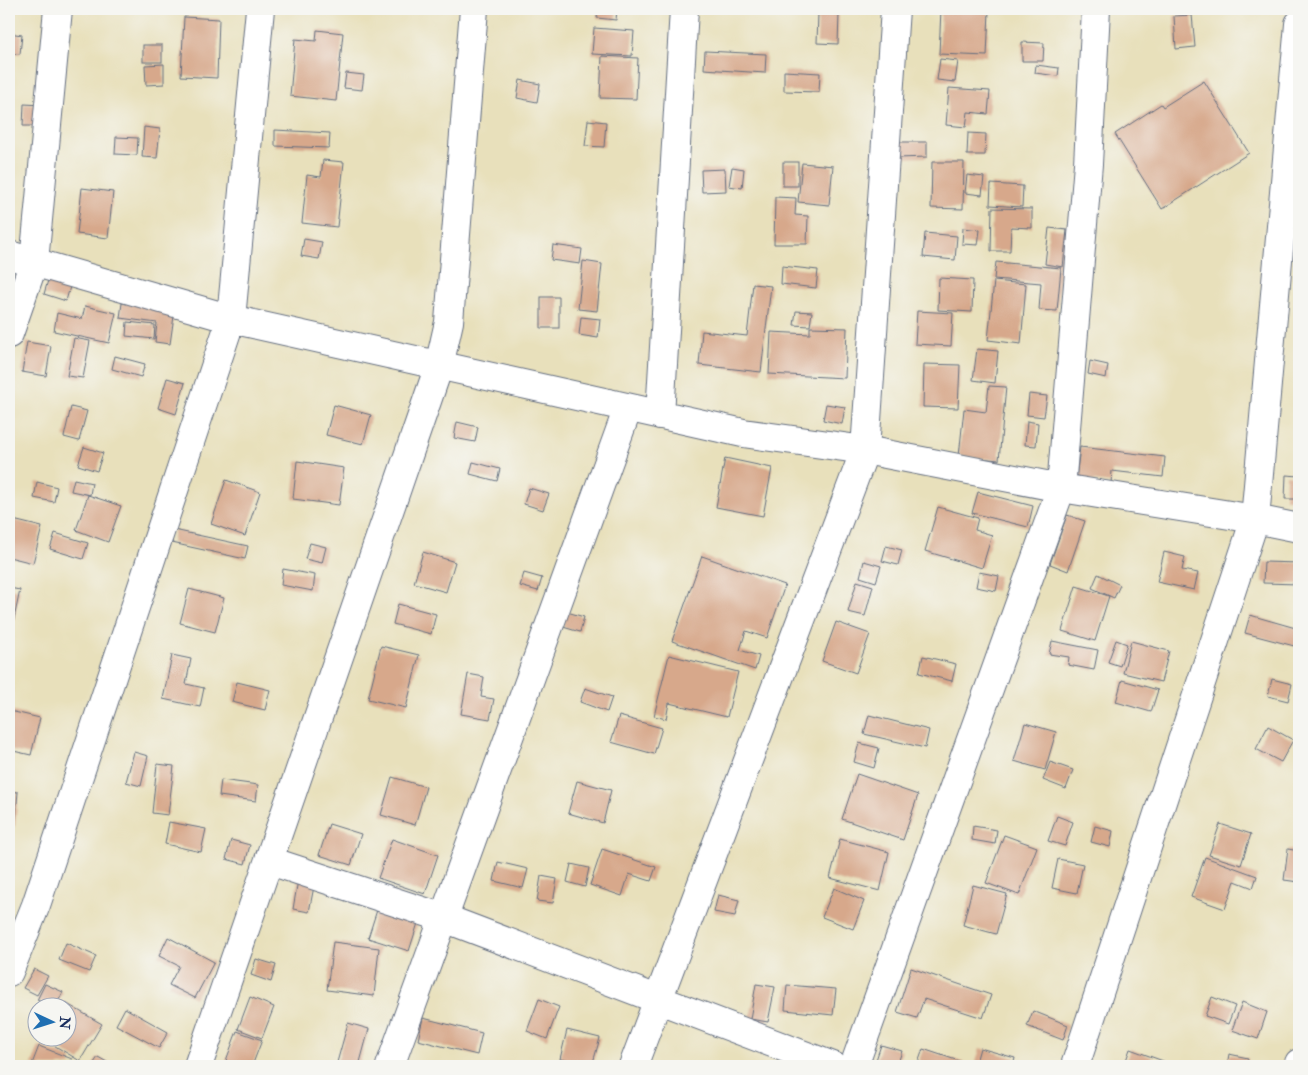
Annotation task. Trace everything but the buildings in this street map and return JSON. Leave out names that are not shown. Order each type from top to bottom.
[{"type":"street","points":[[9,334],[22,259],[58,9]]},
{"type":"street","points":[[9,972],[36,905],[231,319],[260,9]]},
{"type":"street","points":[[198,1066],[439,366],[449,322],[474,9]]},
{"type":"street","points":[[660,415],[684,9]]},
{"type":"street","points":[[633,1066],[865,450],[894,9]]},
{"type":"street","points":[[854,1066],[1061,488],[1088,164],[1096,9]]},
{"type":"street","points":[[1075,1066],[1255,519],[1299,24]]},
{"type":"street","points":[[22,259],[231,319],[743,433],[865,450],[1061,488],[1255,519],[1299,528]]},
{"type":"street","points":[[390,1066],[628,408]]},
{"type":"street","points":[[270,860],[444,918],[833,1066]]}]
